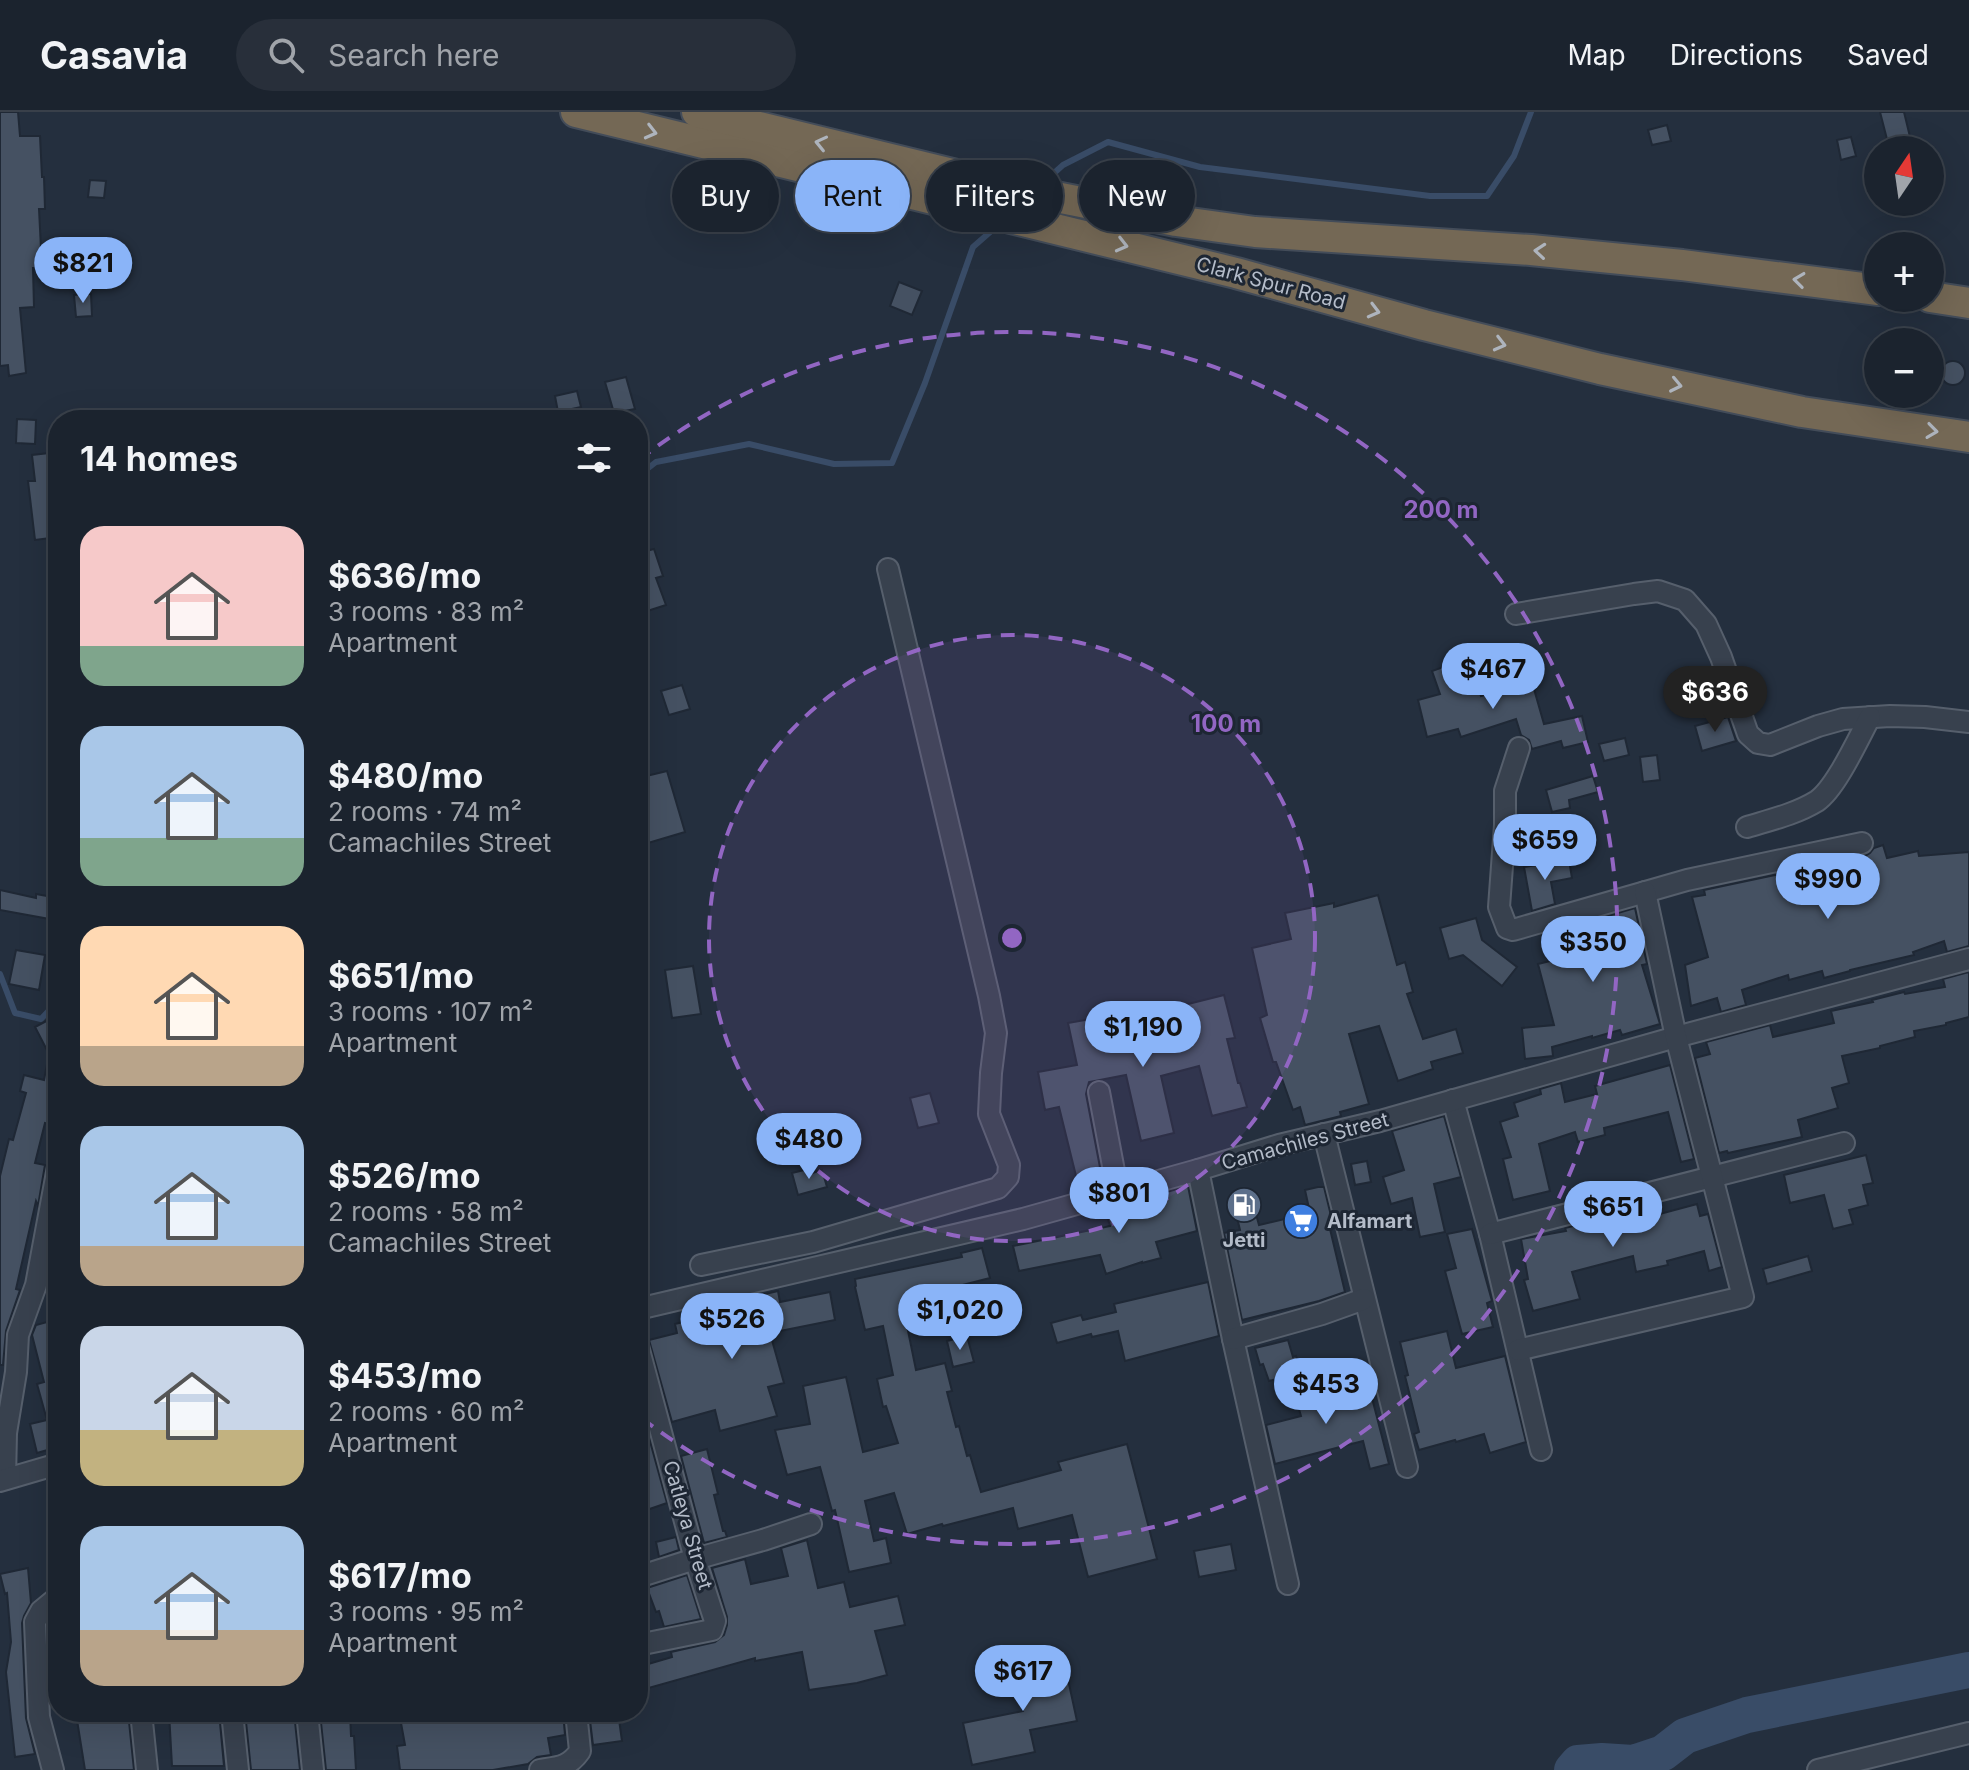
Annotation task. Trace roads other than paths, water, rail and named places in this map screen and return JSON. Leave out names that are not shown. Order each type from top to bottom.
[{"type":"highway","name":"Clark Spur Road","points":[[576,112],[1236,273],[1600,369],[1802,412],[1969,437]]},
{"type":"highway","name":"Clark Spur Road","points":[[697,112],[1006,187],[1176,221],[1255,232],[1531,250],[1864,288]]},
{"type":"highway","points":[[1944,299],[1969,303]]},
{"type":"street","points":[[701,1265],[813,1242],[998,1188],[1008,1177],[1009,1165],[989,1114],[996,1033],[989,996],[888,569]]},
{"type":"street","points":[[1516,614],[1658,591],[1685,600],[1706,624],[1748,734],[1758,743],[1770,745],[1843,719],[1925,717],[1969,722]]},
{"type":"street","points":[[1747,827],[1819,800],[1836,777],[1870,717]]},
{"type":"street","points":[[1519,748],[1505,791],[1499,907],[1507,928],[1513,930],[1687,880],[1862,843]]},
{"type":"street","points":[[1518,1350],[1743,1297],[1676,1037],[1645,892]]},
{"type":"street","name":"Camachiles Street","points":[[648,1307],[1023,1219],[1279,1145],[1380,1121],[1676,1037],[1969,959]]},
{"type":"street","points":[[1099,1092],[1118,1192]]},
{"type":"street","points":[[1453,1100],[1490,1234],[1541,1450]]},
{"type":"street","points":[[1324,1134],[1407,1467]]},
{"type":"street","points":[[1490,1234],[1844,1143]]},
{"type":"street","points":[[1198,1170],[1288,1584]]},
{"type":"street","points":[[48,1263],[36,1285],[18,1335],[3,1480],[48,1467]]},
{"type":"street","points":[[1233,1339],[1364,1299]]},
{"type":"street","name":"Catleya Street","points":[[648,1383],[695,1559],[715,1621],[712,1630],[648,1644]]},
{"type":"street","points":[[648,1574],[811,1524]]},
{"type":"street","points":[[48,1605],[35,1622],[39,1717],[53,1770]]},
{"type":"street","points":[[142,1722],[147,1770]]},
{"type":"street","points":[[233,1722],[238,1770]]},
{"type":"street","points":[[308,1722],[313,1770]]},
{"type":"street","points":[[540,1770],[562,1767],[580,1760],[577,1722]]},
{"type":"street","points":[[1818,1770],[1969,1733]]},
{"type":"waterway","points":[[1063,165],[1108,142],[1200,167],[1430,196],[1487,196],[1514,156],[1531,112]]},
{"type":"waterway","points":[[648,468],[656,462],[749,444],[834,464],[892,463],[925,383],[973,247],[990,232]]},
{"type":"waterway","points":[[0,974],[15,1013],[41,1019],[48,1012]]},
{"type":"waterway","points":[[1572,1770],[1578,1763],[1633,1763],[1663,1753],[1685,1736],[1747,1715],[1969,1670]]},
{"type":"place","name":"Jetti","points":[[1244,1205]]},
{"type":"place","name":"Alfamart","points":[[1301,1221]]}]
